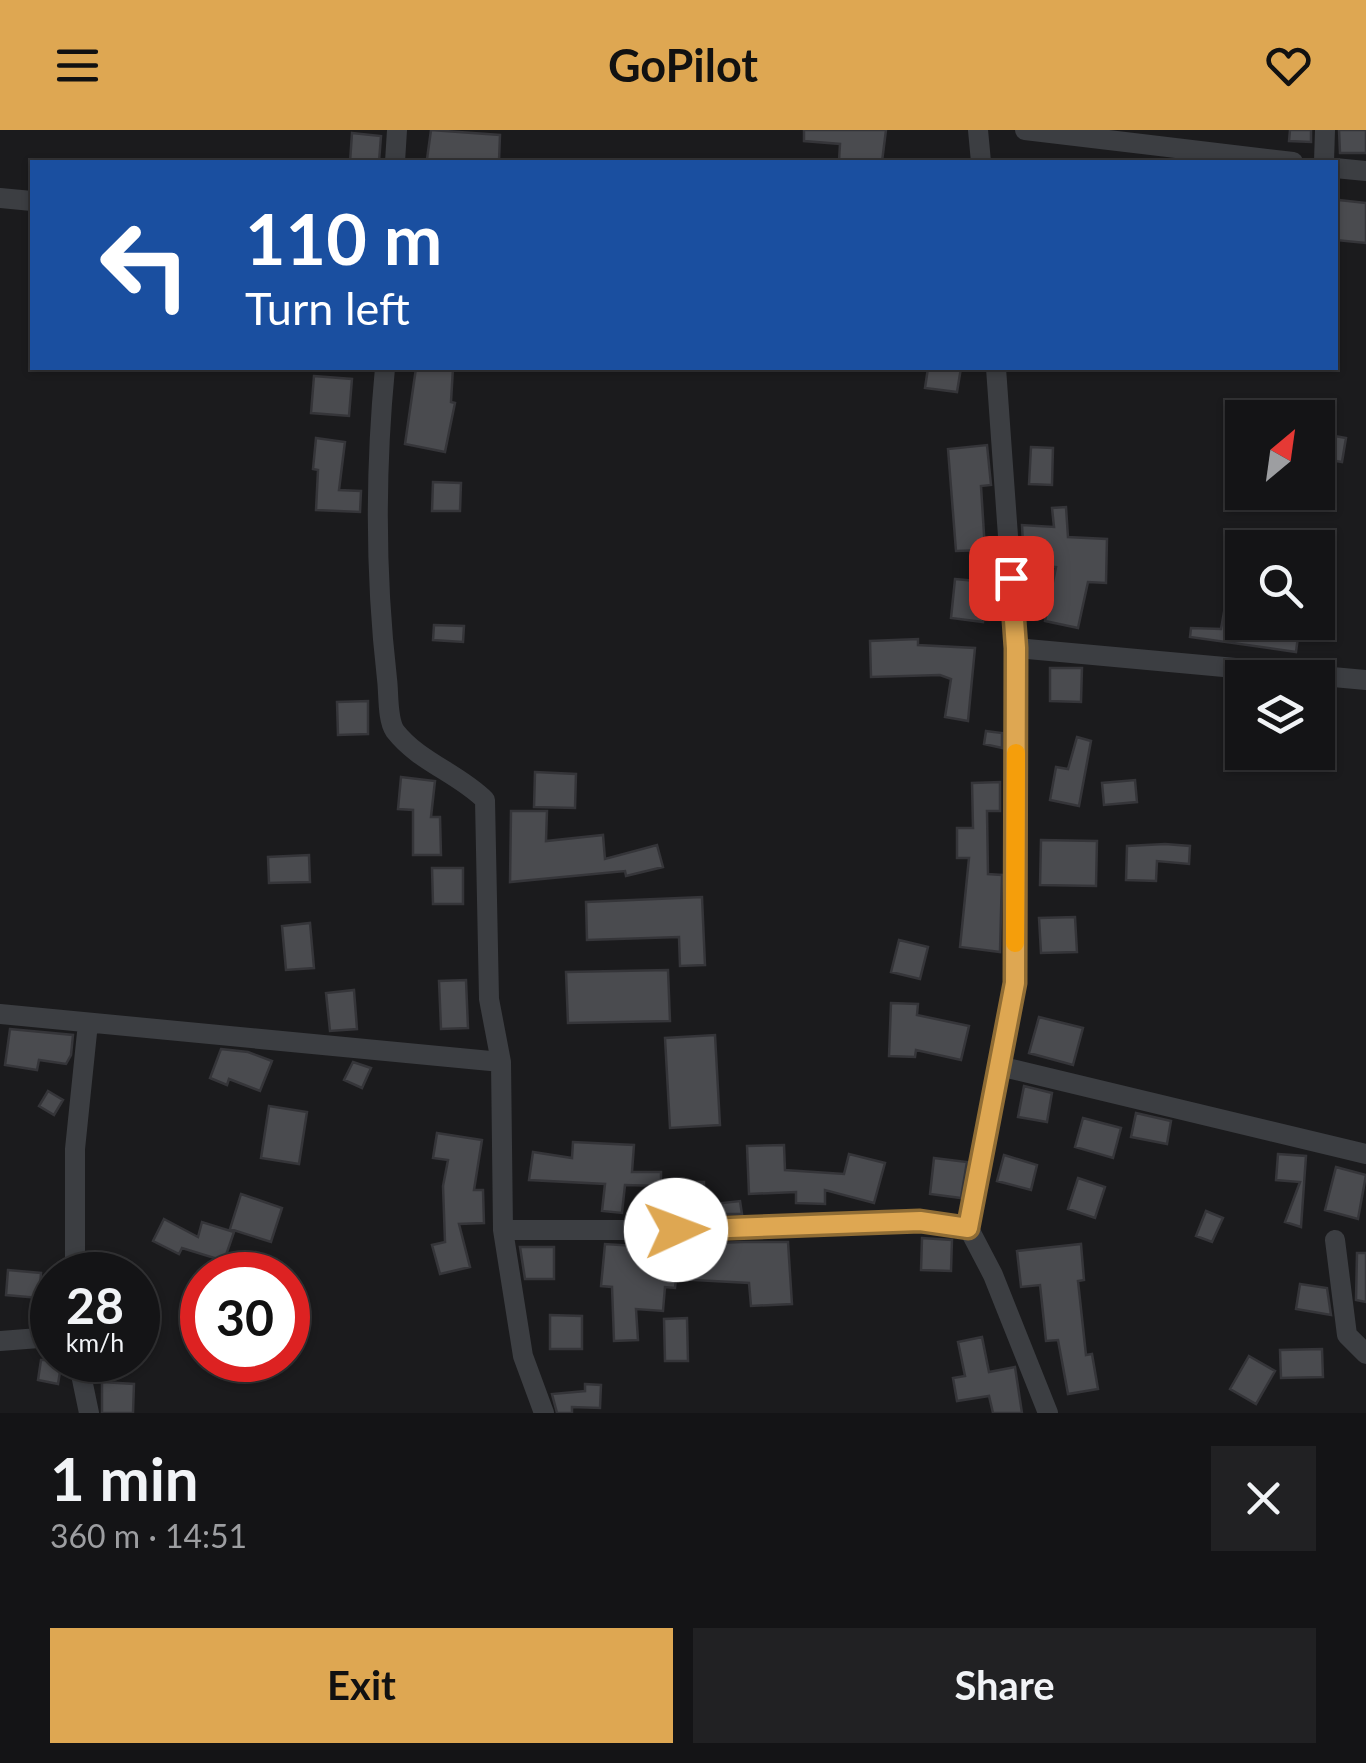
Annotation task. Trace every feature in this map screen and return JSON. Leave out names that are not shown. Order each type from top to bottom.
[{"type":"street","points":[[395,160],[397,130]]},
{"type":"street","points":[[978,130],[981,160]]},
{"type":"street","points":[[1025,130],[1276,160]]},
{"type":"street","points":[[1324,160],[1325,130]]},
{"type":"street","points":[[1338,168],[1366,171]]},
{"type":"street","points":[[0,198],[30,202]]},
{"type":"street","points":[[385,370],[375,472],[380,622],[392,728],[424,759],[464,779],[484,800],[489,999],[501,1062],[503,1230],[523,1356],[544,1413]]},
{"type":"street","points":[[996,370],[1016,648],[1015,983],[968,1228],[993,1275],[1048,1413]]},
{"type":"street","points":[[1016,648],[1366,680]]},
{"type":"street","points":[[0,1014],[501,1062]]},
{"type":"street","points":[[75,1252],[75,1149],[88,1023]]},
{"type":"street","points":[[1000,1066],[1366,1154]]},
{"type":"street","points":[[503,1230],[676,1230],[920,1221],[968,1228]]},
{"type":"street","points":[[1335,1240],[1347,1335],[1366,1354]]},
{"type":"street","points":[[0,1341],[30,1339]]},
{"type":"street","points":[[83,1382],[89,1413]]},
{"type":"building","points":[[431,130],[500,135],[499,160],[427,159]]},
{"type":"building","points":[[804,130],[886,130],[882,160],[839,160],[840,144],[804,141]]},
{"type":"building","points":[[1290,130],[1311,130],[1311,142],[1289,141]]},
{"type":"building","points":[[1339,130],[1366,130],[1366,153],[1340,153]]},
{"type":"building","points":[[352,133],[381,136],[379,160],[350,160]]},
{"type":"building","points":[[1339,200],[1366,203],[1366,243],[1338,240]]},
{"type":"building","points":[[416,370],[453,370],[451,402],[455,403],[445,452],[405,444]]},
{"type":"building","points":[[928,370],[961,370],[957,392],[925,388]]},
{"type":"building","points":[[314,376],[352,379],[349,416],[311,413]]},
{"type":"building","points":[[1335,436],[1346,438],[1342,462],[1335,461]]},
{"type":"building","points":[[316,438],[345,442],[339,490],[361,491],[360,512],[316,510]]},
{"type":"building","points":[[987,445],[991,485],[981,486],[985,550],[956,551],[948,449]]},
{"type":"building","points":[[1031,447],[1053,448],[1052,485],[1029,484]]},
{"type":"building","points":[[433,482],[461,483],[460,511],[432,511]]},
{"type":"building","points":[[1066,507],[1068,537],[1107,539],[1106,583],[1088,582],[1078,628],[1045,621],[1056,567],[1024,564],[1022,525],[1054,527],[1052,508]]},
{"type":"building","points":[[955,579],[987,582],[983,622],[951,618]]},
{"type":"building","points":[[1225,612],[1225,640],[1298,640],[1296,652],[1190,637],[1191,628],[1221,629]]},
{"type":"building","points":[[434,625],[464,626],[463,642],[433,640]]},
{"type":"building","points":[[918,639],[918,645],[975,648],[968,721],[945,717],[951,679],[940,675],[871,677],[870,641]]},
{"type":"building","points":[[1050,668],[1082,668],[1081,702],[1050,701]]},
{"type":"building","points":[[368,701],[368,734],[338,735],[337,702]]},
{"type":"building","points":[[986,731],[1002,733],[1002,748],[984,744]]},
{"type":"building","points":[[1077,737],[1091,741],[1079,806],[1050,800],[1056,767],[1068,769]]},
{"type":"building","points":[[535,772],[576,774],[575,808],[534,807]]},
{"type":"building","points":[[401,777],[435,781],[431,817],[440,817],[441,855],[413,855],[413,810],[398,809]]},
{"type":"building","points":[[1135,780],[1137,802],[1104,805],[1102,783]]},
{"type":"building","points":[[1000,782],[1000,811],[987,811],[988,874],[1002,875],[1000,952],[960,947],[969,858],[957,858],[957,828],[973,828],[972,783]]},
{"type":"building","points":[[511,811],[547,811],[546,841],[603,835],[605,859],[657,845],[663,867],[626,876],[625,871],[510,882]]},
{"type":"building","points":[[1041,840],[1097,841],[1096,886],[1040,885]]},
{"type":"building","points":[[1127,846],[1190,846],[1189,864],[1157,861],[1156,881],[1126,880]]},
{"type":"building","points":[[309,855],[310,882],[269,883],[268,857]]},
{"type":"building","points":[[432,868],[463,868],[463,904],[433,904]]},
{"type":"building","points":[[702,897],[705,965],[680,966],[679,937],[587,940],[586,902]]},
{"type":"building","points":[[1075,917],[1077,952],[1041,953],[1039,918]]},
{"type":"building","points":[[310,923],[314,968],[286,970],[282,926]]},
{"type":"building","points":[[899,940],[928,947],[920,979],[891,972]]},
{"type":"building","points":[[668,970],[670,1021],[568,1023],[566,972]]},
{"type":"building","points":[[466,980],[468,1028],[441,1029],[439,981]]},
{"type":"building","points":[[354,990],[357,1029],[330,1031],[326,993]]},
{"type":"building","points":[[891,1003],[918,1004],[917,1015],[969,1026],[961,1060],[916,1050],[915,1057],[889,1056]]},
{"type":"building","points":[[1039,1017],[1083,1028],[1073,1065],[1029,1053]]},
{"type":"building","points":[[10,1029],[73,1035],[71,1055],[66,1064],[39,1060],[37,1070],[5,1065]]},
{"type":"building","points":[[715,1035],[720,1125],[670,1128],[665,1038]]},
{"type":"building","points":[[221,1049],[248,1052],[272,1061],[260,1091],[229,1079],[227,1085],[210,1078]]},
{"type":"building","points":[[353,1062],[371,1068],[362,1088],[344,1080]]},
{"type":"building","points":[[1024,1086],[1052,1093],[1047,1122],[1018,1117]]},
{"type":"building","points":[[48,1091],[63,1100],[54,1115],[39,1106]]},
{"type":"building","points":[[269,1106],[307,1112],[299,1164],[261,1158]]},
{"type":"building","points":[[1136,1113],[1171,1121],[1167,1144],[1131,1137]]},
{"type":"building","points":[[1083,1118],[1121,1128],[1113,1158],[1075,1147]]},
{"type":"building","points":[[437,1133],[482,1140],[474,1190],[483,1190],[484,1223],[459,1224],[470,1267],[440,1274],[432,1245],[445,1242],[443,1186],[448,1160],[433,1158]]},
{"type":"building","points":[[573,1142],[634,1145],[632,1172],[661,1172],[661,1186],[625,1185],[622,1213],[602,1211],[605,1184],[529,1180],[533,1152],[572,1158]]},
{"type":"building","points":[[784,1145],[785,1170],[844,1174],[849,1154],[885,1163],[874,1203],[825,1190],[825,1204],[796,1203],[796,1192],[749,1194],[747,1146]]},
{"type":"building","points":[[1278,1154],[1306,1156],[1301,1227],[1285,1222],[1300,1182],[1276,1180]]},
{"type":"building","points":[[1004,1155],[1037,1165],[1031,1190],[997,1181]]},
{"type":"building","points":[[934,1158],[967,1162],[961,1198],[930,1194]]},
{"type":"building","points":[[1336,1167],[1366,1175],[1358,1219],[1325,1210]]},
{"type":"building","points":[[1078,1178],[1105,1187],[1095,1218],[1068,1209]]},
{"type":"building","points":[[673,1182],[704,1182],[704,1210],[674,1210]]},
{"type":"building","points":[[241,1194],[282,1208],[271,1242],[230,1229]]},
{"type":"building","points":[[740,1201],[742,1214],[723,1214],[722,1203]]},
{"type":"building","points":[[1206,1211],[1223,1218],[1212,1242],[1196,1236]]},
{"type":"building","points":[[164,1219],[198,1237],[202,1222],[234,1232],[227,1252],[182,1248],[179,1254],[153,1241]]},
{"type":"building","points":[[922,1238],[952,1240],[951,1271],[921,1270]]},
{"type":"building","points":[[788,1242],[792,1304],[751,1306],[749,1283],[676,1279],[675,1288],[665,1287],[663,1311],[636,1309],[638,1340],[614,1341],[612,1287],[601,1286],[605,1244],[683,1249],[683,1244]]},
{"type":"building","points":[[1081,1244],[1084,1280],[1078,1281],[1086,1355],[1092,1354],[1098,1389],[1068,1394],[1058,1340],[1046,1341],[1040,1285],[1021,1287],[1017,1251]]},
{"type":"building","points":[[520,1247],[554,1247],[554,1279],[525,1279]]},
{"type":"building","points":[[1357,1253],[1366,1253],[1366,1302],[1356,1300]]},
{"type":"building","points":[[8,1270],[30,1272],[30,1297],[6,1295]]},
{"type":"building","points":[[1300,1284],[1327,1288],[1331,1315],[1296,1309]]},
{"type":"building","points":[[550,1315],[582,1316],[582,1349],[550,1349]]},
{"type":"building","points":[[687,1318],[688,1361],[665,1361],[664,1319]]},
{"type":"building","points":[[982,1337],[989,1372],[1015,1367],[1022,1413],[993,1413],[989,1396],[957,1401],[953,1378],[965,1376],[958,1342]]},
{"type":"building","points":[[1322,1349],[1323,1377],[1281,1378],[1280,1350]]},
{"type":"building","points":[[1249,1356],[1275,1371],[1256,1404],[1230,1389]]},
{"type":"building","points":[[102,1382],[134,1384],[133,1413],[102,1413]]},
{"type":"building","points":[[585,1384],[601,1385],[600,1408],[572,1407],[572,1413],[557,1413],[552,1394],[585,1391]]},
{"type":"slow traffic","points":[[1015,943],[1016,753]]},
{"type":"route","points":[[676,1230],[920,1221],[968,1228],[1015,983],[1016,648],[1011,578]]}]
